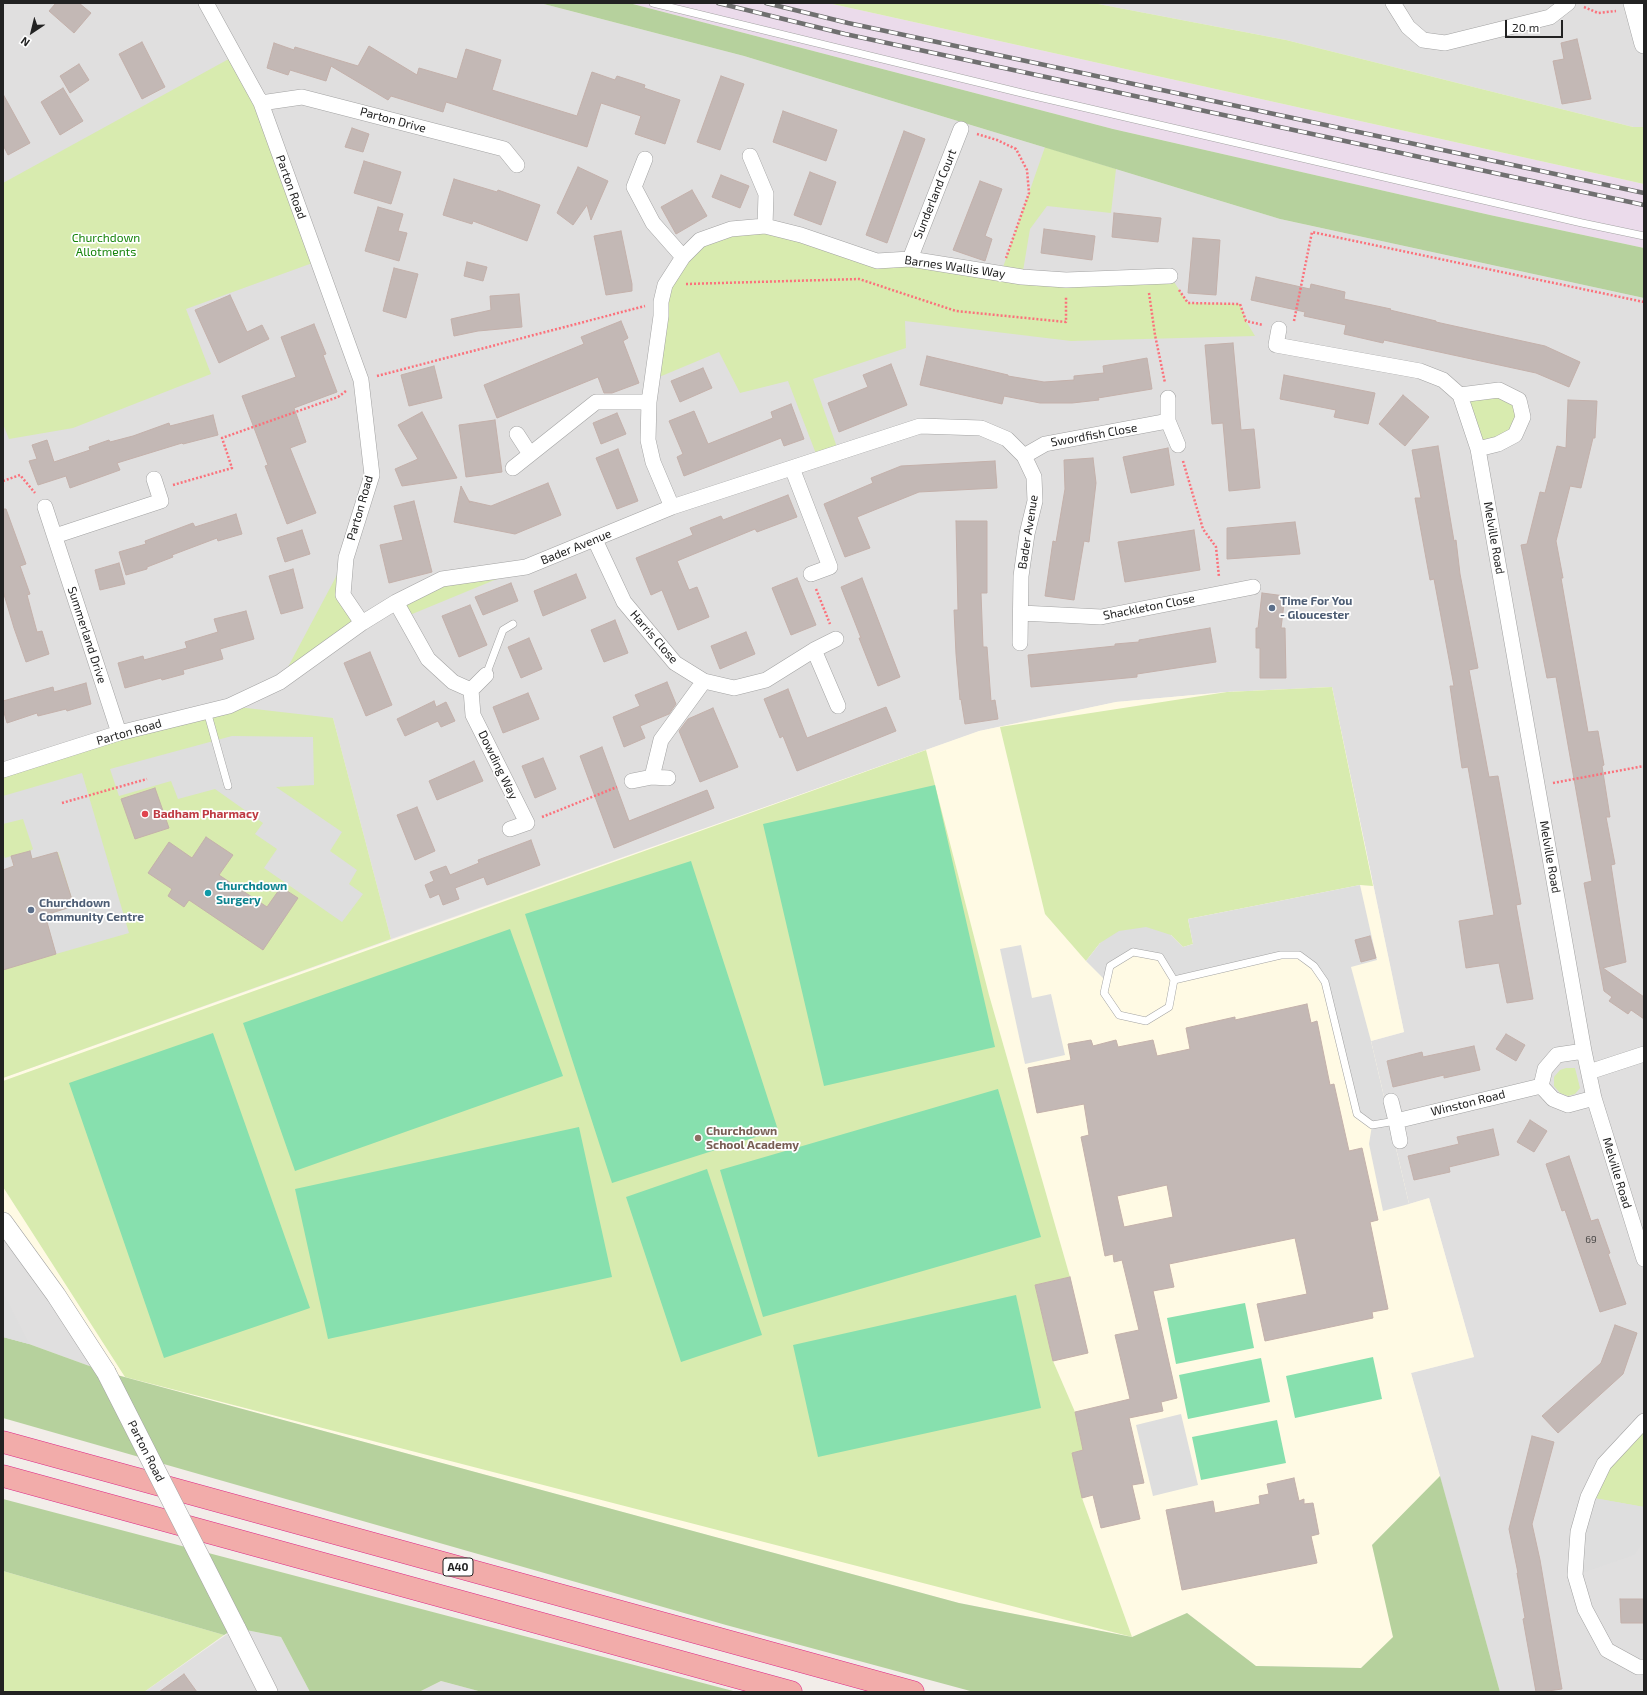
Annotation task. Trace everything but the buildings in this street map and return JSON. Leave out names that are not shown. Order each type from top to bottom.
[{"type":"highway","name":"A40","points":[[3,1442],[913,1692]]},
{"type":"highway","points":[[3,1476],[791,1692]]},
{"type":"street","name":"Parton Road","points":[[3,770],[119,733],[229,706],[280,682],[362,623],[343,595],[346,558],[372,475],[362,380],[261,103],[206,3]]},
{"type":"street","points":[[1393,3],[1408,27],[1423,40],[1445,42],[1550,17],[1574,4]]},
{"type":"street","points":[[1634,6],[1644,44]]},
{"type":"street","name":"Parton Drive","points":[[261,103],[302,97],[504,149],[517,165]]},
{"type":"street","name":"Sunderland Court","points":[[910,259],[961,129]]},
{"type":"street","points":[[750,156],[766,194],[765,226]]},
{"type":"street","points":[[645,159],[634,187],[653,223],[683,257]]},
{"type":"street","name":"Barnes Wallis Way","points":[[672,507],[653,462],[648,440],[649,402],[661,316],[661,302],[665,285],[683,257],[700,240],[731,229],[765,226],[801,235],[877,262],[910,259],[1001,273],[1066,280],[1170,276]]},
{"type":"street","points":[[1279,328],[1276,345],[1420,371],[1443,380],[1460,395],[1499,390],[1519,400],[1523,417],[1515,435],[1498,444],[1478,449]]},
{"type":"street","name":"Melville Road","points":[[1460,395],[1478,449],[1588,1072],[1594,1098],[1644,1259]]},
{"type":"street","points":[[1168,398],[1168,421],[1178,445]]},
{"type":"street","points":[[513,468],[596,402],[649,402]]},
{"type":"street","name":"Swordfish Close","points":[[1024,456],[1045,444],[1168,421]]},
{"type":"street","name":"Bader Avenue","points":[[362,623],[396,602],[442,579],[526,567],[595,540],[672,507],[920,426],[982,428],[1007,439],[1024,456],[1034,477],[1035,501],[1027,534],[1021,576],[1020,643]]},
{"type":"street","points":[[517,434],[530,454]]},
{"type":"street","points":[[792,468],[830,567],[811,574]]},
{"type":"street","points":[[55,536],[161,501],[155,484]]},
{"type":"street","name":"Summerland Drive","points":[[45,507],[119,733]]},
{"type":"street","name":"Harris Close","points":[[595,540],[624,602],[675,663],[704,681],[734,688],[766,680],[814,650],[836,639]]},
{"type":"street","name":"Shackleton Close","points":[[1021,613],[1101,617],[1253,587]]},
{"type":"street","points":[[396,602],[428,659],[453,682],[471,690],[486,675]]},
{"type":"street","points":[[814,650],[838,706]]},
{"type":"street","points":[[652,777],[661,740],[704,681]]},
{"type":"street","name":"Dowding Way","points":[[471,690],[473,715],[526,823]]},
{"type":"street","points":[[632,781],[652,777],[668,778]]},
{"type":"street","points":[[510,829],[526,823]]},
{"type":"street","points":[[1584,1051],[1557,1055],[1545,1068],[1541,1086],[1553,1099],[1568,1105],[1594,1098]]},
{"type":"street","points":[[1588,1072],[1644,1054]]},
{"type":"street","name":"Winston Road","points":[[1396,1121],[1541,1086]]},
{"type":"street","points":[[1391,1101],[1400,1141]]},
{"type":"street","name":"Parton Road","points":[[3,1222],[56,1295],[106,1372],[268,1692]]},
{"type":"street","points":[[1644,1421],[1604,1464],[1588,1497],[1578,1532],[1576,1575],[1585,1609],[1607,1650],[1638,1667],[1644,1667]]},
{"type":"lane","points":[[653,3],[1026,94],[1644,236]]},
{"type":"lane","points":[[486,675],[503,630],[513,624]]},
{"type":"lane","points":[[207,711],[228,786]]},
{"type":"lane","points":[[1133,952],[1160,957],[1174,980],[1169,1007],[1146,1021],[1119,1015],[1104,993],[1110,966],[1133,952]]},
{"type":"lane","points":[[1174,980],[1281,955],[1299,955],[1314,966],[1325,982],[1357,1114],[1372,1125],[1396,1121]]},
{"type":"path","points":[[1574,4],[1598,13],[1634,6]]},
{"type":"path","points":[[961,129],[996,140],[1016,149],[1027,170],[1029,193],[1001,273]]},
{"type":"path","points":[[1288,347],[1312,232],[1644,302]]},
{"type":"path","points":[[1170,276],[1188,303],[1240,304],[1246,321],[1279,328]]},
{"type":"path","points":[[1146,277],[1155,334],[1168,398]]},
{"type":"path","points":[[665,285],[859,279],[956,310],[1066,322],[1066,280]]},
{"type":"path","points":[[155,484],[232,468],[222,438],[338,397],[362,380],[661,302]]},
{"type":"path","points":[[1178,445],[1203,529],[1216,547],[1220,594]]},
{"type":"path","points":[[3,481],[20,475],[45,507]]},
{"type":"path","points":[[811,574],[836,639]]},
{"type":"path","points":[[1537,786],[1644,766]]},
{"type":"path","points":[[62,803],[147,779]]},
{"type":"path","points":[[526,823],[632,781]]},
{"type":"shaded area","points":[[3,3],[540,3],[744,56],[1280,219],[1644,298],[1644,1692],[1500,1692],[1411,1373],[1474,1357],[1429,1198],[1409,1204],[1371,1041],[1404,1032],[1332,688],[1227,692],[1116,702],[980,731],[391,939],[333,718],[3,770]]},
{"type":"shaded area","points":[[629,3],[828,3],[1644,184],[1644,248],[1490,215],[1113,129]]},
{"type":"shaded area","points":[[1093,3],[1644,3],[1644,127],[1633,127],[1286,40]]},
{"type":"shaded area","name":"Churchdown School Academy","points":[[1332,687],[1404,1032],[1371,1041],[1409,1204],[1429,1198],[1474,1357],[1411,1373],[1440,1476],[1372,1545],[1394,1637],[1361,1668],[1256,1666],[1187,1613],[1132,1637],[959,1603],[106,1372],[3,1222],[3,1078],[979,731],[1116,702],[1227,692]]},
{"type":"shaded area","points":[[232,736],[313,737],[314,785],[276,787],[342,832],[330,851],[357,870],[349,884],[363,894],[342,922],[264,868],[277,849],[255,834],[263,823],[215,789],[178,799],[171,781],[119,796],[110,769]]},
{"type":"shaded area","points":[[82,773],[129,933],[56,954],[45,915],[74,906],[58,852],[32,859],[30,851],[33,849],[23,819],[3,824],[3,796]]},
{"type":"shaded area","points":[[3,853],[5,858],[11,856],[14,866],[3,870]]},
{"type":"shaded area","points":[[1360,885],[1377,960],[1351,967],[1371,1041],[1409,1204],[1383,1211],[1369,1144],[1372,1125],[1357,1114],[1325,982],[1299,955],[1281,955],[1174,980],[1160,957],[1133,952],[1110,966],[1107,982],[1086,961],[1100,943],[1119,931],[1146,927],[1171,935],[1183,947],[1193,944],[1188,919]]},
{"type":"shaded area","points":[[1021,945],[1032,998],[1051,994],[1065,1055],[1025,1064],[1000,949]]},
{"type":"shaded area","points":[[3,1222],[106,1372],[29,1344],[3,1337]]},
{"type":"shaded area","points":[[3,1293],[29,1344],[3,1337]]},
{"type":"shaded area","points":[[1181,1414],[1198,1485],[1153,1496],[1136,1425]]},
{"type":"shaded area","points":[[1588,1497],[1644,1507],[1644,1540],[1634,1555],[1576,1575]]},
{"type":"shaded area","points":[[236,1628],[281,1637],[310,1692],[144,1692]]},
{"type":"shaded area","points":[[441,1681],[482,1692],[419,1692]]},
{"type":"green space","points":[[540,3],[629,3],[1113,129],[1490,215],[1644,248],[1644,298],[1280,219],[744,56]]},
{"type":"green space","points":[[828,3],[1093,3],[1286,40],[1633,127],[1644,127],[1644,184]]},
{"type":"green space","name":"Churchdown Allotments","points":[[236,55],[318,261],[186,309],[211,374],[73,428],[9,439],[3,424],[3,183]]},
{"type":"green space","points":[[1045,147],[1116,169],[1111,213],[1047,206],[1030,229],[1022,277],[1170,276],[1188,303],[1240,304],[1246,321],[1255,336],[1071,341],[905,321],[906,348],[813,379],[839,453],[818,459],[788,381],[740,393],[719,352],[652,380],[661,302],[700,240],[765,226],[877,261],[1001,273]]},
{"type":"green space","points":[[1499,390],[1519,400],[1515,435],[1478,449],[1460,395]]},
{"type":"green space","points":[[346,558],[343,595],[362,623],[280,682]]},
{"type":"green space","points":[[526,567],[405,617],[396,602],[442,579]]},
{"type":"green space","points":[[1332,687],[1373,886],[1360,885],[1188,919],[1193,944],[1183,947],[1171,935],[1100,943],[1086,961],[1045,914],[1000,727],[1227,692]]},
{"type":"green space","points":[[229,706],[333,718],[391,939],[3,1078],[3,770]]},
{"type":"green space","name":"Churchdown School Academy","points":[[926,750],[989,995],[1070,1277],[1035,1285],[1053,1361],[1075,1412],[1083,1450],[1072,1453],[1082,1498],[1132,1637],[125,1377],[3,1187],[3,1081]]},
{"type":"green space","points":[[935,785],[995,1047],[824,1086],[763,824]]},
{"type":"green space","points":[[691,861],[778,1130],[612,1183],[525,914]]},
{"type":"green space","points":[[510,929],[563,1076],[295,1171],[243,1023]]},
{"type":"green space","points":[[213,1033],[310,1308],[164,1358],[69,1083]]},
{"type":"green space","points":[[1575,1068],[1580,1088],[1575,1094],[1568,1096],[1560,1093],[1554,1086],[1554,1077],[1560,1070]]},
{"type":"green space","points":[[998,1089],[1041,1237],[763,1317],[720,1170]]},
{"type":"green space","points":[[579,1127],[612,1277],[328,1339],[295,1189]]},
{"type":"green space","points":[[707,1169],[762,1335],[681,1362],[626,1197]]},
{"type":"green space","points":[[1016,1295],[1041,1408],[818,1457],[793,1345]]},
{"type":"green space","points":[[1245,1303],[1254,1348],[1176,1364],[1167,1318]]},
{"type":"green space","points":[[3,1337],[29,1344],[106,1372],[959,1603],[1132,1637],[1187,1613],[1256,1666],[1361,1668],[1393,1637],[1372,1545],[1440,1476],[1500,1692],[974,1692],[726,1625],[3,1418]]},
{"type":"green space","points":[[1373,1357],[1382,1399],[1295,1418],[1286,1376]]},
{"type":"green space","points":[[1261,1358],[1270,1402],[1188,1419],[1179,1375]]},
{"type":"green space","points":[[1277,1420],[1286,1463],[1201,1480],[1192,1437]]},
{"type":"green space","points":[[1644,1421],[1644,1507],[1588,1497]]},
{"type":"green space","points":[[3,1499],[737,1692],[482,1692],[441,1681],[419,1692],[310,1692],[281,1637],[236,1628],[224,1635],[3,1571]]},
{"type":"green space","points":[[3,1571],[224,1635],[144,1692],[3,1692]]},
{"type":"railway","points":[[718,3],[845,34],[1644,205]]},
{"type":"railway","points":[[766,3],[848,23],[1644,193]]},
{"type":"place","name":"Time For You - Gloucester","points":[[1272,608]]},
{"type":"place","name":"Badham Pharmacy","points":[[145,814]]},
{"type":"place","name":"Churchdown Surgery","points":[[208,893]]},
{"type":"place","name":"Churchdown Community Centre","points":[[31,910]]},
{"type":"place","name":"Churchdown School Academy","points":[[698,1138]]}]
